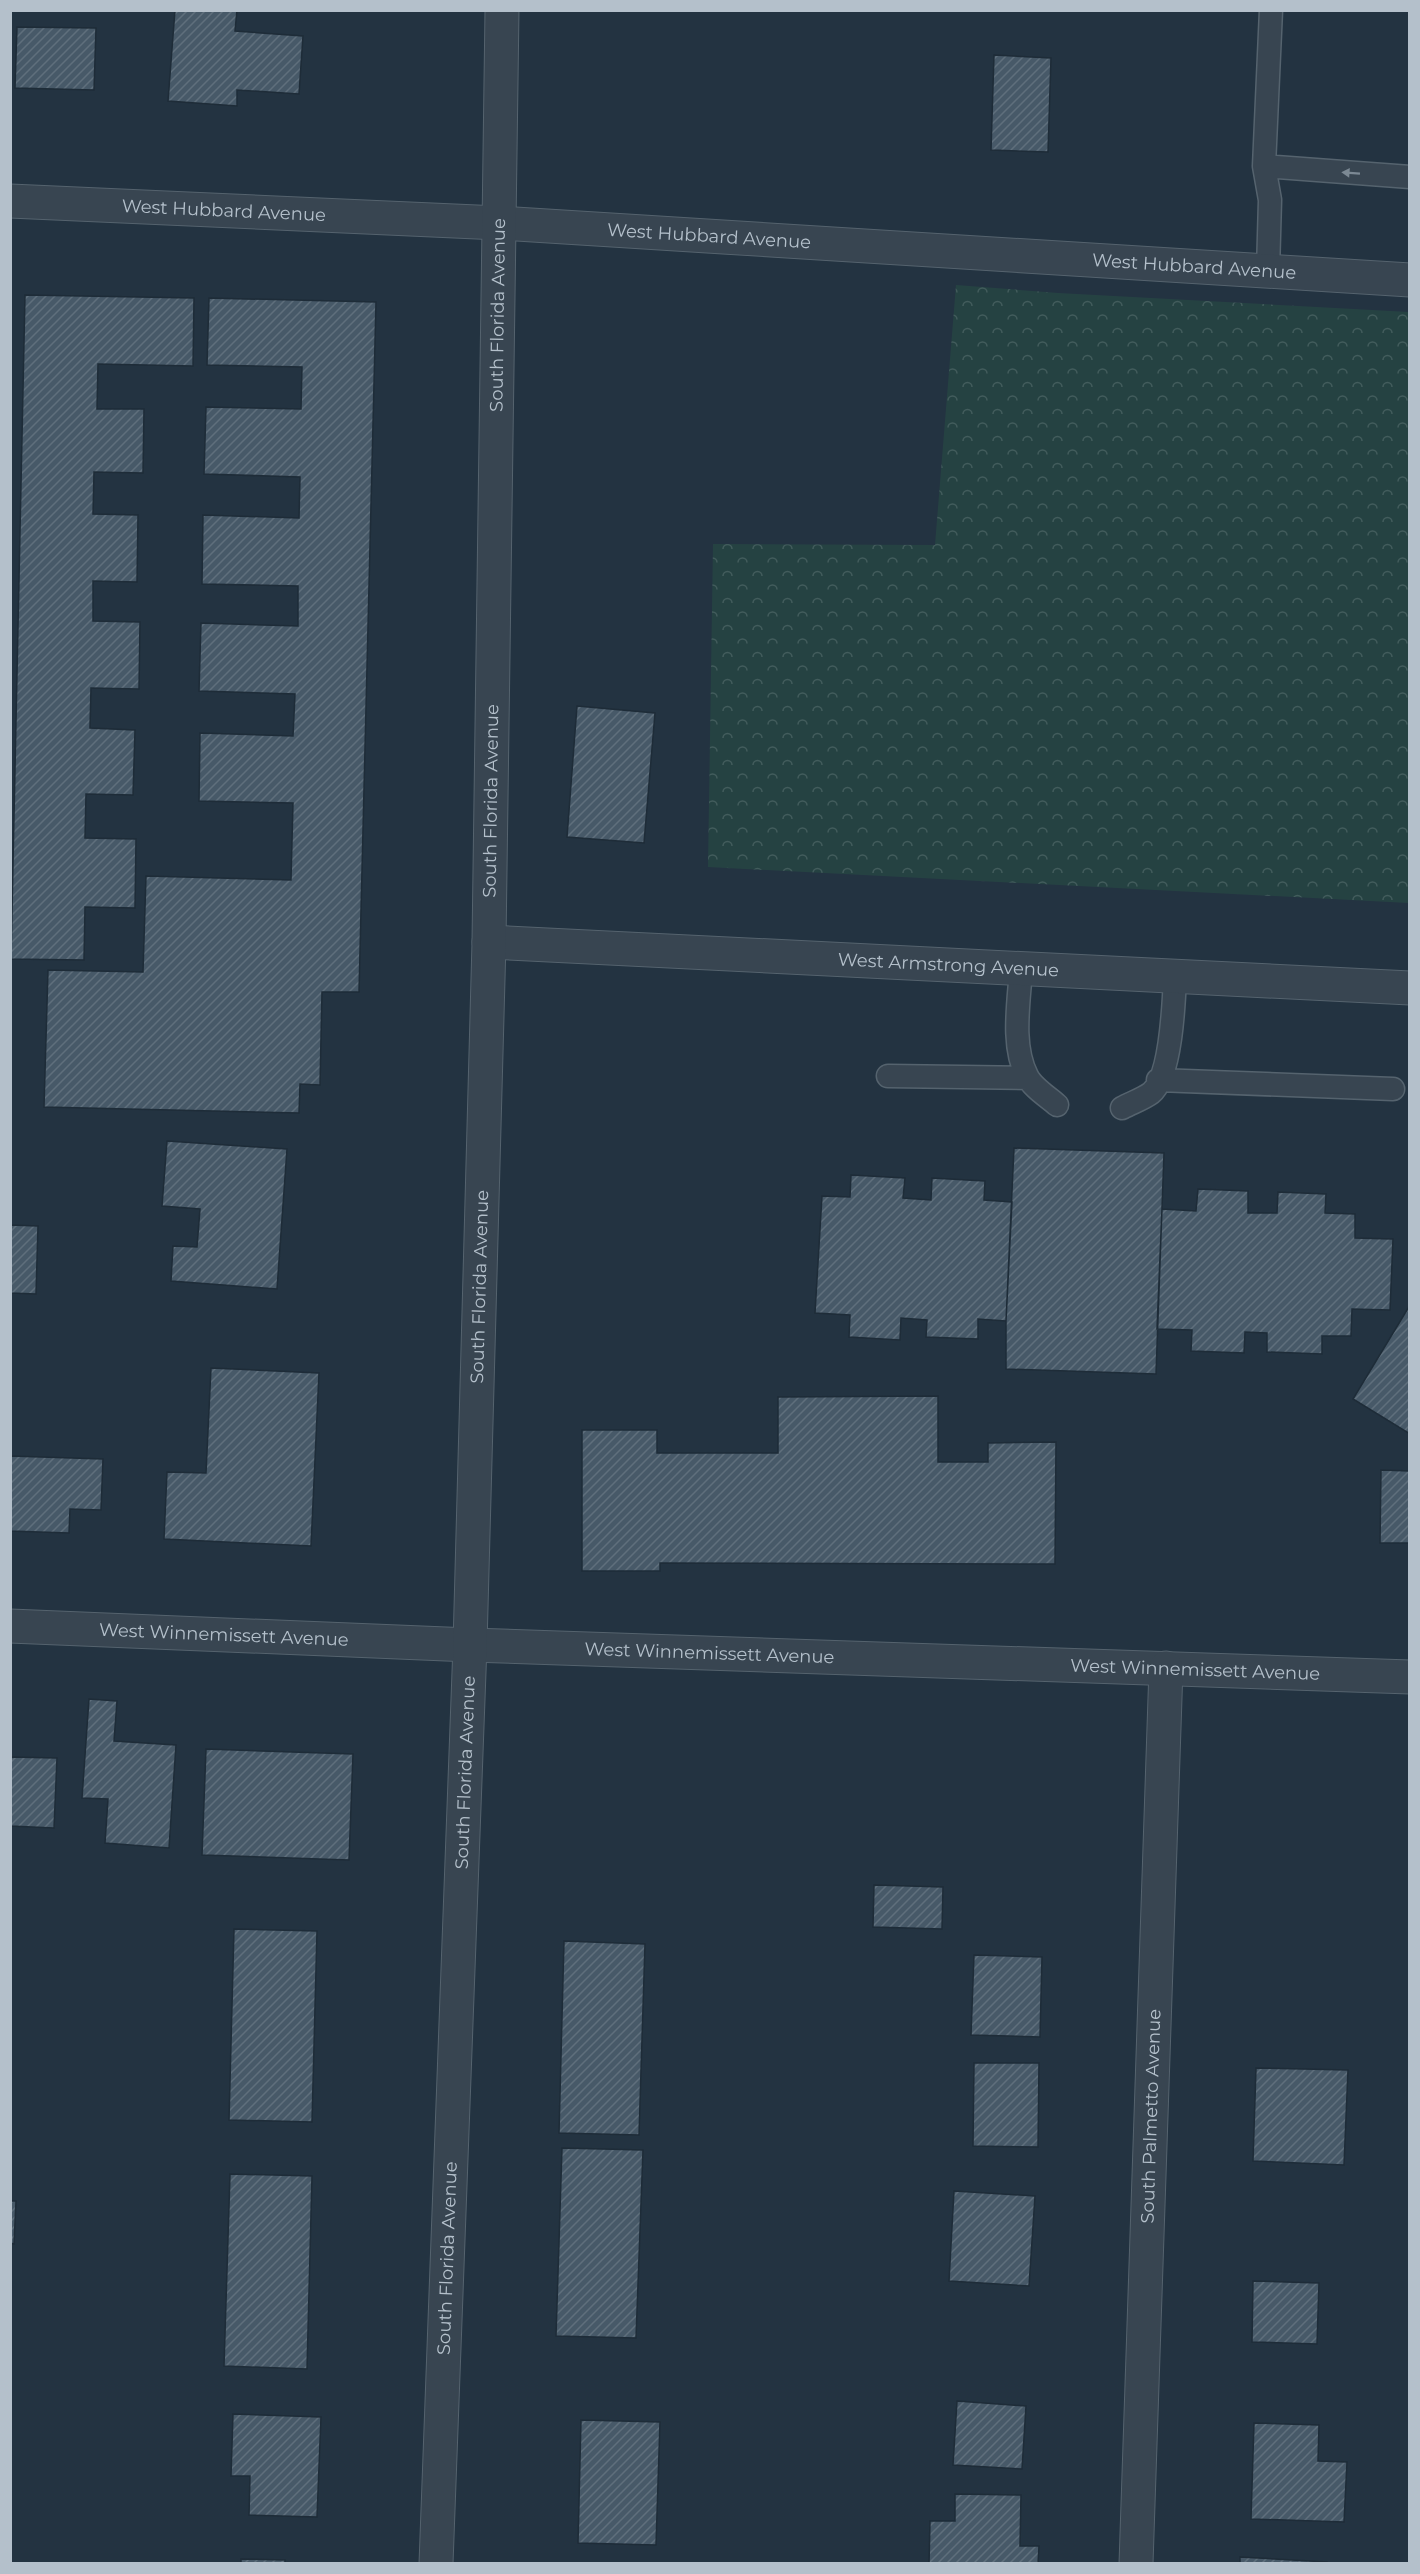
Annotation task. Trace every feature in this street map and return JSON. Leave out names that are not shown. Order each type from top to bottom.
[{"type":"street","name":"South Florida Avenue","points":[[436,2564],[470,1645],[489,942],[502,10]]},
{"type":"street","name":"West Hubbard Avenue","points":[[10,201],[499,223],[1410,280]]},
{"type":"street","name":"West Armstrong Avenue","points":[[489,942],[1410,988]]},
{"type":"street","name":"West Winnemissett Avenue","points":[[10,1626],[470,1645],[1410,1677]]},
{"type":"street","name":"South Palmetto Avenue","points":[[1136,2564],[1166,1668]]},
{"type":"lane","points":[[1268,271],[1270,200],[1264,166],[1271,10]]},
{"type":"lane","points":[[1264,166],[1410,177]]},
{"type":"lane","points":[[1021,969],[1018,1026],[1020,1057],[1028,1078],[1057,1105]]},
{"type":"lane","points":[[1122,1108],[1153,1092],[1166,1062],[1174,1020],[1175,976]]},
{"type":"lane","points":[[888,1076],[1028,1078]]},
{"type":"lane","points":[[1158,1080],[1393,1089]]},
{"type":"green space","points":[[956,285],[1058,293],[1409,312],[1409,903],[708,867],[713,544],[935,545]]},
{"type":"building","points":[[175,10],[237,10],[235,31],[303,36],[299,94],[237,90],[237,106],[168,101]]},
{"type":"building","points":[[17,27],[96,28],[94,90],[15,88]]},
{"type":"building","points":[[994,55],[1051,58],[1048,152],[991,150]]},
{"type":"building","points":[[25,295],[194,298],[193,366],[98,364],[97,409],[144,409],[143,473],[94,472],[93,514],[138,515],[137,582],[93,581],[93,621],[140,622],[139,689],[91,688],[90,728],[135,730],[133,795],[86,794],[85,838],[136,839],[135,908],[85,907],[84,960],[11,959]]},
{"type":"building","points":[[209,298],[376,302],[359,992],[322,992],[320,1085],[300,1084],[299,1113],[44,1107],[48,970],[143,972],[146,876],[291,880],[293,803],[199,801],[200,733],[293,736],[295,694],[199,691],[201,623],[298,626],[298,586],[202,584],[203,515],[299,518],[300,477],[204,474],[206,407],[301,409],[302,367],[207,365]]},
{"type":"building","points":[[577,706],[655,713],[644,843],[567,837]]},
{"type":"building","points":[[167,1141],[287,1149],[277,1289],[171,1281],[173,1246],[197,1247],[200,1209],[162,1206]]},
{"type":"building","points":[[1014,1148],[1164,1153],[1156,1374],[1006,1369]]},
{"type":"building","points":[[851,1175],[905,1178],[903,1198],[931,1200],[932,1178],[985,1181],[984,1200],[1012,1202],[1006,1321],[978,1319],[978,1339],[926,1337],[927,1320],[901,1318],[900,1340],[849,1337],[850,1315],[815,1313],[822,1196],[850,1197]]},
{"type":"building","points":[[1198,1189],[1248,1191],[1248,1213],[1277,1213],[1278,1192],[1326,1194],[1325,1213],[1355,1214],[1355,1238],[1393,1239],[1390,1310],[1352,1309],[1351,1336],[1322,1336],[1322,1354],[1267,1352],[1267,1333],[1245,1332],[1244,1353],[1191,1351],[1192,1330],[1157,1329],[1162,1209],[1196,1211]]},
{"type":"building","points":[[10,1225],[38,1226],[36,1294],[10,1293]]},
{"type":"building","points":[[1410,1305],[1410,1434],[1353,1399]]},
{"type":"building","points":[[211,1368],[319,1373],[311,1546],[164,1539],[167,1472],[206,1473]]},
{"type":"building","points":[[938,1396],[938,1462],[988,1462],[988,1443],[1056,1442],[1055,1564],[660,1563],[660,1571],[582,1571],[582,1430],[657,1430],[657,1453],[778,1453],[778,1397]]},
{"type":"building","points":[[10,1456],[103,1459],[101,1510],[70,1509],[69,1533],[10,1531]]},
{"type":"building","points":[[1381,1470],[1410,1471],[1410,1543],[1380,1543]]},
{"type":"building","points":[[89,1699],[117,1701],[114,1741],[176,1745],[169,1848],[105,1843],[108,1799],[82,1798]]},
{"type":"building","points":[[206,1749],[353,1754],[349,1860],[202,1855]]},
{"type":"building","points":[[10,1757],[57,1758],[54,1828],[10,1826]]},
{"type":"building","points":[[874,1885],[943,1887],[942,1929],[873,1927]]},
{"type":"building","points":[[234,1929],[317,1931],[312,2122],[229,2120]]},
{"type":"building","points":[[564,1941],[645,1944],[639,2135],[559,2133]]},
{"type":"building","points":[[974,1955],[1042,1957],[1040,2037],[971,2035]]},
{"type":"building","points":[[974,2063],[1039,2063],[1038,2147],[973,2146]]},
{"type":"building","points":[[1256,2068],[1348,2070],[1344,2165],[1253,2161]]},
{"type":"building","points":[[562,2148],[643,2150],[636,2338],[556,2336]]},
{"type":"building","points":[[230,2174],[312,2176],[307,2369],[224,2366]]},
{"type":"building","points":[[954,2191],[1035,2196],[1029,2286],[949,2281]]},
{"type":"building","points":[[10,2201],[16,2201],[14,2244],[10,2243]]},
{"type":"building","points":[[1253,2281],[1319,2283],[1317,2344],[1252,2342]]},
{"type":"building","points":[[957,2401],[1026,2406],[1022,2469],[953,2465]]},
{"type":"building","points":[[233,2414],[321,2417],[317,2517],[249,2515],[250,2476],[231,2476]]},
{"type":"building","points":[[581,2420],[660,2422],[656,2545],[578,2543]]},
{"type":"building","points":[[1254,2423],[1319,2425],[1318,2461],[1347,2462],[1344,2522],[1251,2519]]},
{"type":"building","points":[[955,2494],[1021,2495],[1020,2546],[1039,2546],[1038,2564],[929,2564],[930,2521],[955,2521]]},
{"type":"building","points":[[1240,2557],[1327,2562],[1327,2564],[1240,2564]]},
{"type":"building","points":[[241,2559],[285,2560],[285,2564],[241,2564]]}]
